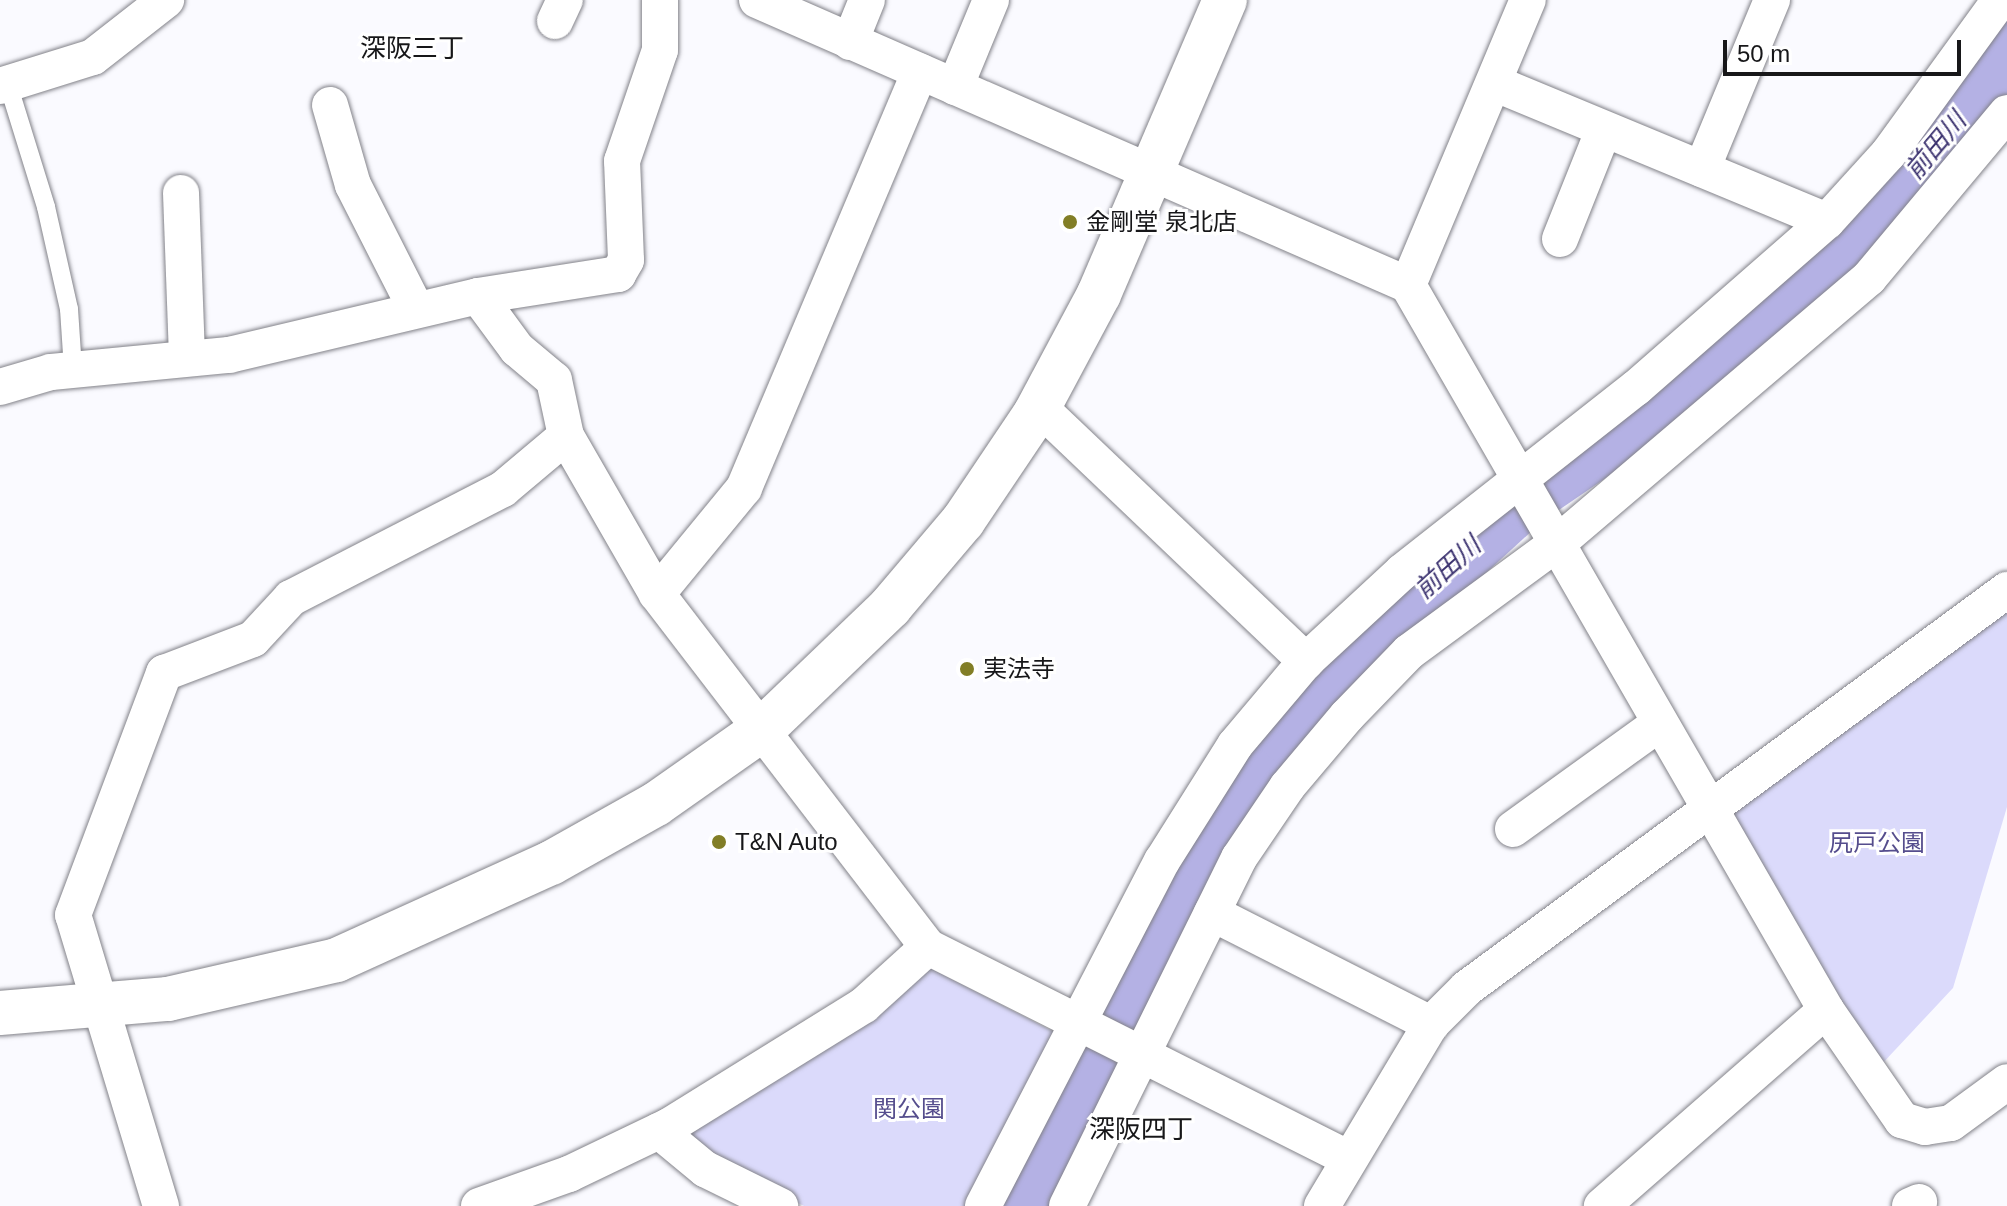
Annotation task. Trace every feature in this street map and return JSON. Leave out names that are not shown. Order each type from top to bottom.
[{"type":"street","points":[[4,85],[93,57],[166,0]]},
{"type":"street","points":[[0,387],[73,370],[285,344],[416,309],[618,274],[626,260],[622,161],[660,50],[660,0]]},
{"type":"street","points":[[757,0],[1153,170],[1408,285],[1560,541],[1706,809],[1826,1010],[1902,1120],[1925,1127],[1951,1123],[2007,1082]]},
{"type":"street","points":[[850,42],[867,0]]},
{"type":"street","points":[[955,87],[991,0]]},
{"type":"street","points":[[0,1013],[168,999],[337,960],[551,863],[656,804],[764,728],[829,671],[963,521],[1039,407],[1099,294],[1225,0]]},
{"type":"street","points":[[1408,285],[1528,0]]},
{"type":"street","points":[[1702,169],[1772,0]]},
{"type":"street","points":[[983,1206],[1162,861],[1235,745],[1306,661],[1402,572],[1523,478],[1827,221],[1897,142],[2000,0]]},
{"type":"street","points":[[657,594],[744,488],[920,72]]},
{"type":"street","points":[[1494,83],[1827,221]]},
{"type":"street","points":[[330,105],[353,185],[416,309]]},
{"type":"street","points":[[1067,1206],[1147,1054],[1212,913],[1287,787],[1347,716],[1409,652],[1560,541],[1869,278],[2007,113]]},
{"type":"street","points":[[1560,239],[1604,129]]},
{"type":"street","points":[[181,193],[187,358]]},
{"type":"street","points":[[478,296],[517,349],[554,380],[566,436],[657,594],[764,728],[928,947],[1079,1025],[1147,1054],[1347,1158]]},
{"type":"street","points":[[1039,407],[1306,661]]},
{"type":"street","points":[[161,1206],[104,1005],[73,915],[164,673],[253,639],[291,598],[503,489],[566,436]]},
{"type":"street","points":[[1322,1206],[1347,1158],[1431,1024],[1467,988],[2007,590]]},
{"type":"street","points":[[1513,829],[1660,723]]},
{"type":"street","points":[[1212,913],[1431,1024]]},
{"type":"street","points":[[479,1206],[569,1174],[659,1131],[864,1005],[928,947]]},
{"type":"street","points":[[1602,1206],[1826,1010]]},
{"type":"street","points":[[659,1131],[705,1169],[780,1206]]},
{"type":"lane","points":[[4,85],[46,207],[69,309],[73,370]]},
{"type":"green space","name":"尻戸公園","points":[[2007,609],[2007,807],[1953,988],[1881,1065],[1736,832],[1731,810]]},
{"type":"green space","name":"関公園","points":[[930,968],[1058,1034],[969,1206],[804,1206],[712,1160],[688,1134]]},
{"type":"waterway","name":"前田川","points":[[1027,1206],[1205,853],[1287,734],[1383,628],[1525,498],[1714,369],[1859,236],[1963,115],[2007,46]]},
{"type":"place","name":"金剛堂 泉北店","points":[[1070,222]]},
{"type":"place","name":"実法寺","points":[[967,669]]},
{"type":"place","name":"T&N Auto","points":[[719,842]]},
{"type":"district","name":"深阪三丁","points":[[412,49]]},
{"type":"district","name":"深阪四丁","points":[[1141,1130]]}]
